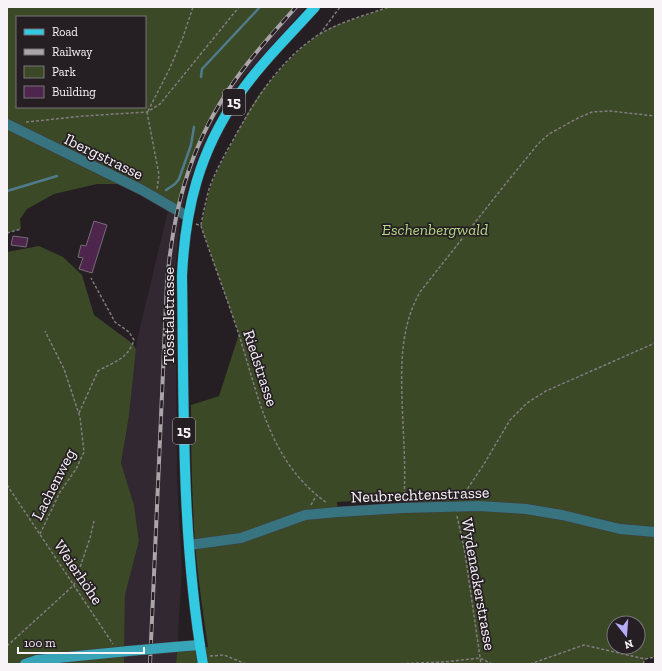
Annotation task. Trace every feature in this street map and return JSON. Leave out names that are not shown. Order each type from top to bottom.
[{"type":"main road","name":"Tösstalstrasse","points":[[202,660],[189,545],[185,474],[182,276],[183,246],[187,216],[205,156],[228,112],[250,80],[315,7]]},
{"type":"street","name":"Ibergstrasse","points":[[7,124],[142,190],[187,216]]},
{"type":"street","name":"Neubrechtenstrasse","points":[[189,545],[241,538],[298,517],[338,512],[403,508],[497,507],[526,509],[550,512],[620,529],[655,532]]},
{"type":"street","points":[[25,664],[37,660],[200,645]]},
{"type":"path","points":[[156,199],[160,175],[147,112],[169,70],[194,7]]},
{"type":"path","points":[[22,122],[147,112],[160,104],[239,7]]},
{"type":"path","points":[[318,35],[340,7]]},
{"type":"path","points":[[187,216],[192,222],[200,226],[210,188],[217,171],[251,107],[269,82],[285,64],[300,49],[318,35],[334,26],[389,7]]},
{"type":"path","points":[[403,508],[402,351],[406,325],[420,292],[538,144],[550,134],[582,116],[596,112],[622,112],[655,116]]},
{"type":"path","name":"Riedstrasse","points":[[200,226],[239,334],[264,415],[273,438],[282,454],[298,476],[317,496],[338,512]]},
{"type":"path","points":[[7,233],[21,229]]},
{"type":"path","points":[[79,413],[98,371],[116,362],[131,347],[134,340],[129,332],[115,322],[91,278]]},
{"type":"path","name":"Lachenweg","points":[[40,534],[60,492],[76,470],[84,452],[79,413],[64,369],[45,331]]},
{"type":"path","points":[[454,507],[473,482],[510,420],[527,403],[546,392],[655,343]]},
{"type":"path","name":"Weierhöhe","points":[[7,484],[74,585],[124,652]]},
{"type":"path","name":"Wydenackerstrasse","points":[[454,507],[465,553],[481,664]]},
{"type":"path","points":[[7,646],[74,585],[90,538],[94,521]]},
{"type":"path","points":[[530,664],[584,645],[645,659],[655,657]]},
{"type":"path","points":[[202,660],[224,655],[246,664]]},
{"type":"path","points":[[391,664],[444,662],[480,658],[492,664]]},
{"type":"path","points":[[643,664],[645,659]]},
{"type":"shaded area","points":[[283,7],[306,7],[244,76],[218,113],[200,152],[189,183],[180,219],[175,271],[177,478],[182,570],[176,664],[124,664],[125,595],[139,541],[134,505],[121,463],[129,416],[137,340],[168,211],[192,147]]},
{"type":"green space","points":[[7,7],[297,7],[241,72],[196,150],[177,209],[126,184],[97,184],[54,194],[27,209],[20,219],[21,229],[7,233]]},
{"type":"green space","name":"Eschenbergwald","points":[[389,7],[655,7],[655,657],[645,659],[643,664],[176,664],[177,652],[208,647],[195,545],[191,405],[219,396],[239,334],[201,226],[210,188],[217,171],[251,107],[260,93],[285,64],[300,49],[318,35],[334,26]],"holes":[[[404,498],[403,508],[338,511],[337,502]]]},
{"type":"green space","points":[[39,246],[63,257],[82,275],[94,315],[133,344],[136,349],[129,416],[121,463],[134,505],[139,541],[125,595],[124,664],[7,664],[7,252]]},
{"type":"building","points":[[94,221],[107,225],[92,273],[79,269],[83,258],[78,257],[81,245],[86,246]]},
{"type":"building","points":[[13,236],[28,238],[26,247],[11,245]]},
{"type":"waterway","points":[[201,77],[202,69],[260,7]]},
{"type":"waterway","points":[[166,190],[175,184],[179,179],[191,145],[194,127]]},
{"type":"waterway","points":[[7,191],[57,176]]},
{"type":"railway","points":[[150,664],[167,282],[173,231],[178,207],[192,160],[213,115],[243,69],[296,7]]}]
